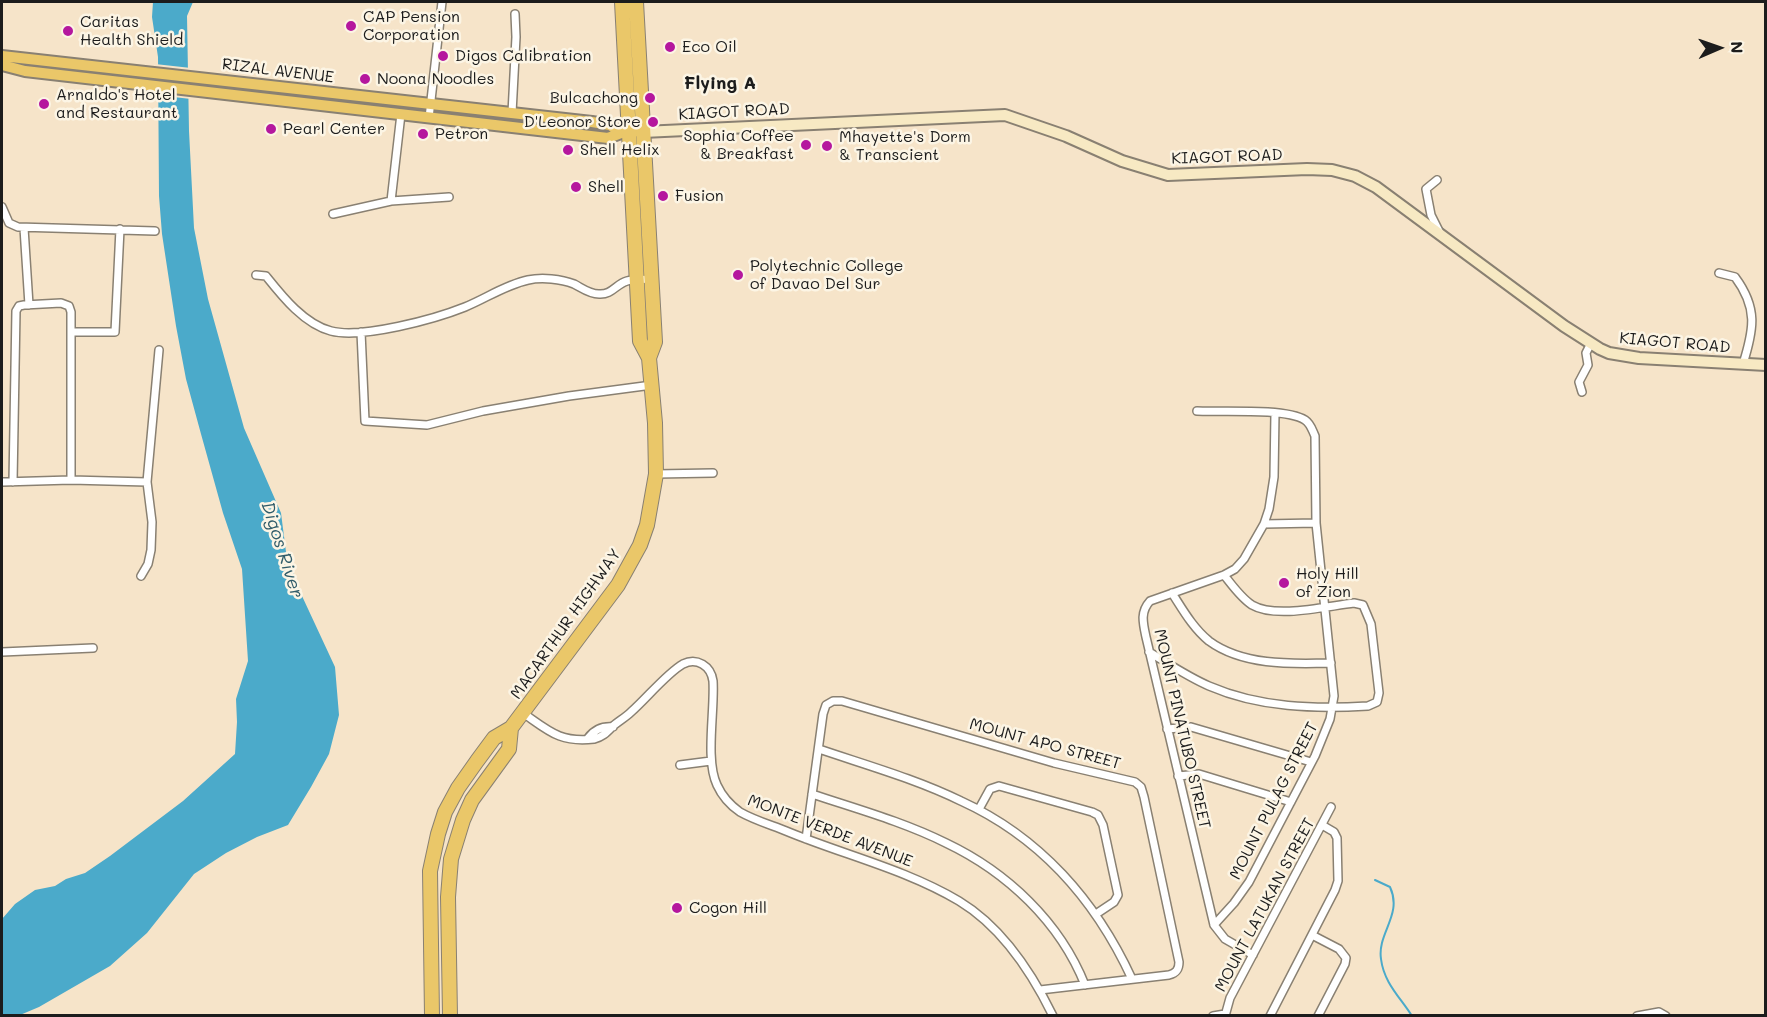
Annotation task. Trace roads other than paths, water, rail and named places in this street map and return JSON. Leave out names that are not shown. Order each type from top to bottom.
[{"type":"highway","name":"MACARTHUR HIGHWAY","points":[[432,1016],[430,871],[445,812],[470,770],[494,738],[511,728],[618,585],[647,525],[656,474],[655,423],[649,358],[654,342],[643,280],[622,2]]},
{"type":"highway","name":"MACARTHUR HIGHWAY","points":[[631,132],[636,2]]},
{"type":"highway","name":"MACARTHUR HIGHWAY","points":[[450,1016],[448,897],[451,858],[462,820],[472,800],[509,749],[511,728]]},
{"type":"main road","name":"RIZAL AVENUE","points":[[2,56],[512,113],[610,125],[631,132]]},
{"type":"main road","name":"RIZAL AVENUE","points":[[2,64],[25,71],[608,138],[631,132]]},
{"type":"main road","points":[[174,88],[176,75]]},
{"type":"street","points":[[429,118],[442,2]]},
{"type":"street","points":[[512,113],[515,14]]},
{"type":"street","points":[[391,201],[401,114]]},
{"type":"street","name":"KIAGOT ROAD","points":[[631,132],[1005,115],[1066,136],[1122,161],[1168,176],[1307,169],[1332,170],[1355,176],[1376,187],[1443,238],[1591,343],[1609,353],[1623,356],[1766,365]]},
{"type":"street","points":[[1437,180],[1426,189],[1431,215],[1443,238]]},
{"type":"street","points":[[333,214],[391,201],[449,197]]},
{"type":"street","points":[[2,207],[9,223],[24,228],[156,231]]},
{"type":"street","points":[[24,228],[29,305]]},
{"type":"street","points":[[72,333],[115,332],[120,229]]},
{"type":"street","points":[[1719,273],[1735,277],[1746,291],[1753,316],[1752,336],[1743,364]]},
{"type":"street","points":[[256,275],[266,276],[299,312],[316,324],[330,331],[345,333],[401,326],[466,306],[513,284],[532,279],[552,279],[571,283],[589,292],[602,294],[609,293],[627,281],[643,280]]},
{"type":"street","points":[[12,482],[16,311],[19,306],[29,305],[67,304],[71,309],[71,480]]},
{"type":"street","points":[[361,332],[365,421],[427,424],[494,409],[652,385]]},
{"type":"street","points":[[1582,392],[1580,382],[1588,365],[1586,352],[1591,343]]},
{"type":"street","points":[[141,576],[148,564],[151,550],[152,522],[147,482],[159,350]]},
{"type":"street","name":"MOUNT PULAG STREET","points":[[1197,411],[1290,414],[1306,421],[1311,427],[1315,436],[1316,523],[1331,663],[1333,708],[1311,762],[1242,893],[1214,925]]},
{"type":"street","name":"MOUNT PINATUBO STREET","points":[[1214,925],[1149,652],[1143,622],[1144,609],[1150,602],[1224,574],[1240,564],[1264,524],[1270,502],[1274,477],[1275,413]]},
{"type":"street","points":[[656,474],[713,473]]},
{"type":"street","points":[[2,482],[71,480],[147,482]]},
{"type":"street","points":[[1264,524],[1316,523]]},
{"type":"street","points":[[1149,652],[1209,686],[1234,695],[1284,706],[1333,708],[1368,706],[1377,702],[1379,693],[1371,624],[1363,605],[1354,603],[1281,612],[1262,610],[1247,602],[1224,574]]},
{"type":"street","points":[[1172,593],[1192,624],[1221,649],[1238,656],[1269,661],[1295,664],[1331,663]]},
{"type":"street","points":[[2,652],[93,648]]},
{"type":"street","name":"MONTE VERDE AVENUE","points":[[523,712],[559,738],[596,739],[608,733],[678,668],[688,662],[702,663],[710,670],[713,681],[711,761],[714,778],[718,787],[734,807],[748,816],[806,839],[894,870],[960,902],[994,928],[1018,957],[1040,990],[1053,1016]]},
{"type":"street","name":"MOUNT APO STREET","points":[[806,839],[825,709],[830,702],[837,700],[1054,763],[1131,780],[1139,785],[1144,796],[1179,968],[1173,974],[1040,990]]},
{"type":"street","points":[[1167,729],[1191,727],[1311,762]]},
{"type":"street","points":[[819,749],[927,786],[979,809],[1034,846],[1068,878],[1096,914],[1132,980]]},
{"type":"street","points":[[680,765],[711,761]]},
{"type":"street","points":[[1179,776],[1198,774],[1291,802]]},
{"type":"street","points":[[979,809],[990,789],[999,786],[1098,815],[1103,825],[1118,891],[1114,902],[1096,914]]},
{"type":"street","points":[[812,794],[940,840],[992,870],[1011,884],[1043,916],[1069,952],[1086,985]]},
{"type":"street","name":"MOUNT LATUKAN STREET","points":[[1225,1015],[1230,998],[1331,807]]},
{"type":"street","points":[[1270,1016],[1338,881],[1337,838],[1334,832],[1322,825]]},
{"type":"street","points":[[1214,925],[1225,939],[1253,956]]},
{"type":"street","points":[[1312,935],[1339,949],[1346,958],[1318,1016]]},
{"type":"street","points":[[1637,1016],[1659,1012],[1666,1016]]},
{"type":"street","points":[[1213,1016],[1225,1015]]},
{"type":"water","name":"Digos River","points":[[153,2],[193,2],[187,16],[189,131],[194,228],[208,299],[244,428],[281,513],[286,552],[302,596],[335,667],[339,715],[329,754],[288,825],[257,837],[226,853],[194,874],[147,933],[110,966],[39,1007],[20,1015],[2,1016],[2,919],[15,904],[35,890],[55,886],[66,879],[85,873],[110,856],[183,801],[235,754],[236,699],[248,661],[242,569],[223,513],[186,379],[176,326],[162,234],[159,196],[158,57],[152,17]]},
{"type":"waterway","points":[[1375,880],[1390,887],[1394,906],[1381,950],[1383,968],[1389,983],[1412,1016]]},
{"type":"place","name":"CAP Pension Corporation","points":[[351,26]]},
{"type":"place","name":"Caritas Health Shield","points":[[68,31]]},
{"type":"place","name":"Eco Oil","points":[[670,47]]},
{"type":"place","name":"Digos Calibration","points":[[443,56]]},
{"type":"place","name":"Noona Noodles","points":[[365,79]]},
{"type":"place","name":"Bulcachong","points":[[650,98]]},
{"type":"place","name":"Arnaldo's Hotel and Restaurant","points":[[44,104]]},
{"type":"place","name":"D'Leonor Store","points":[[653,122]]},
{"type":"place","name":"Pearl Center","points":[[271,129]]},
{"type":"place","name":"Petron","points":[[423,134]]},
{"type":"place","name":"Sophia Coffee & Breakfast","points":[[806,145]]},
{"type":"place","name":"Mhayette's Dorm & Transcient","points":[[827,146]]},
{"type":"place","name":"Shell Helix","points":[[568,150]]},
{"type":"place","name":"Shell","points":[[576,187]]},
{"type":"place","name":"Fusion","points":[[663,196]]},
{"type":"place","name":"Polytechnic College of Davao Del Sur","points":[[738,275]]},
{"type":"place","name":"Holy Hill of Zion","points":[[1284,583]]},
{"type":"place","name":"Cogon Hill","points":[[677,908]]},
{"type":"district","name":"Flying A","points":[[720,83]]}]
